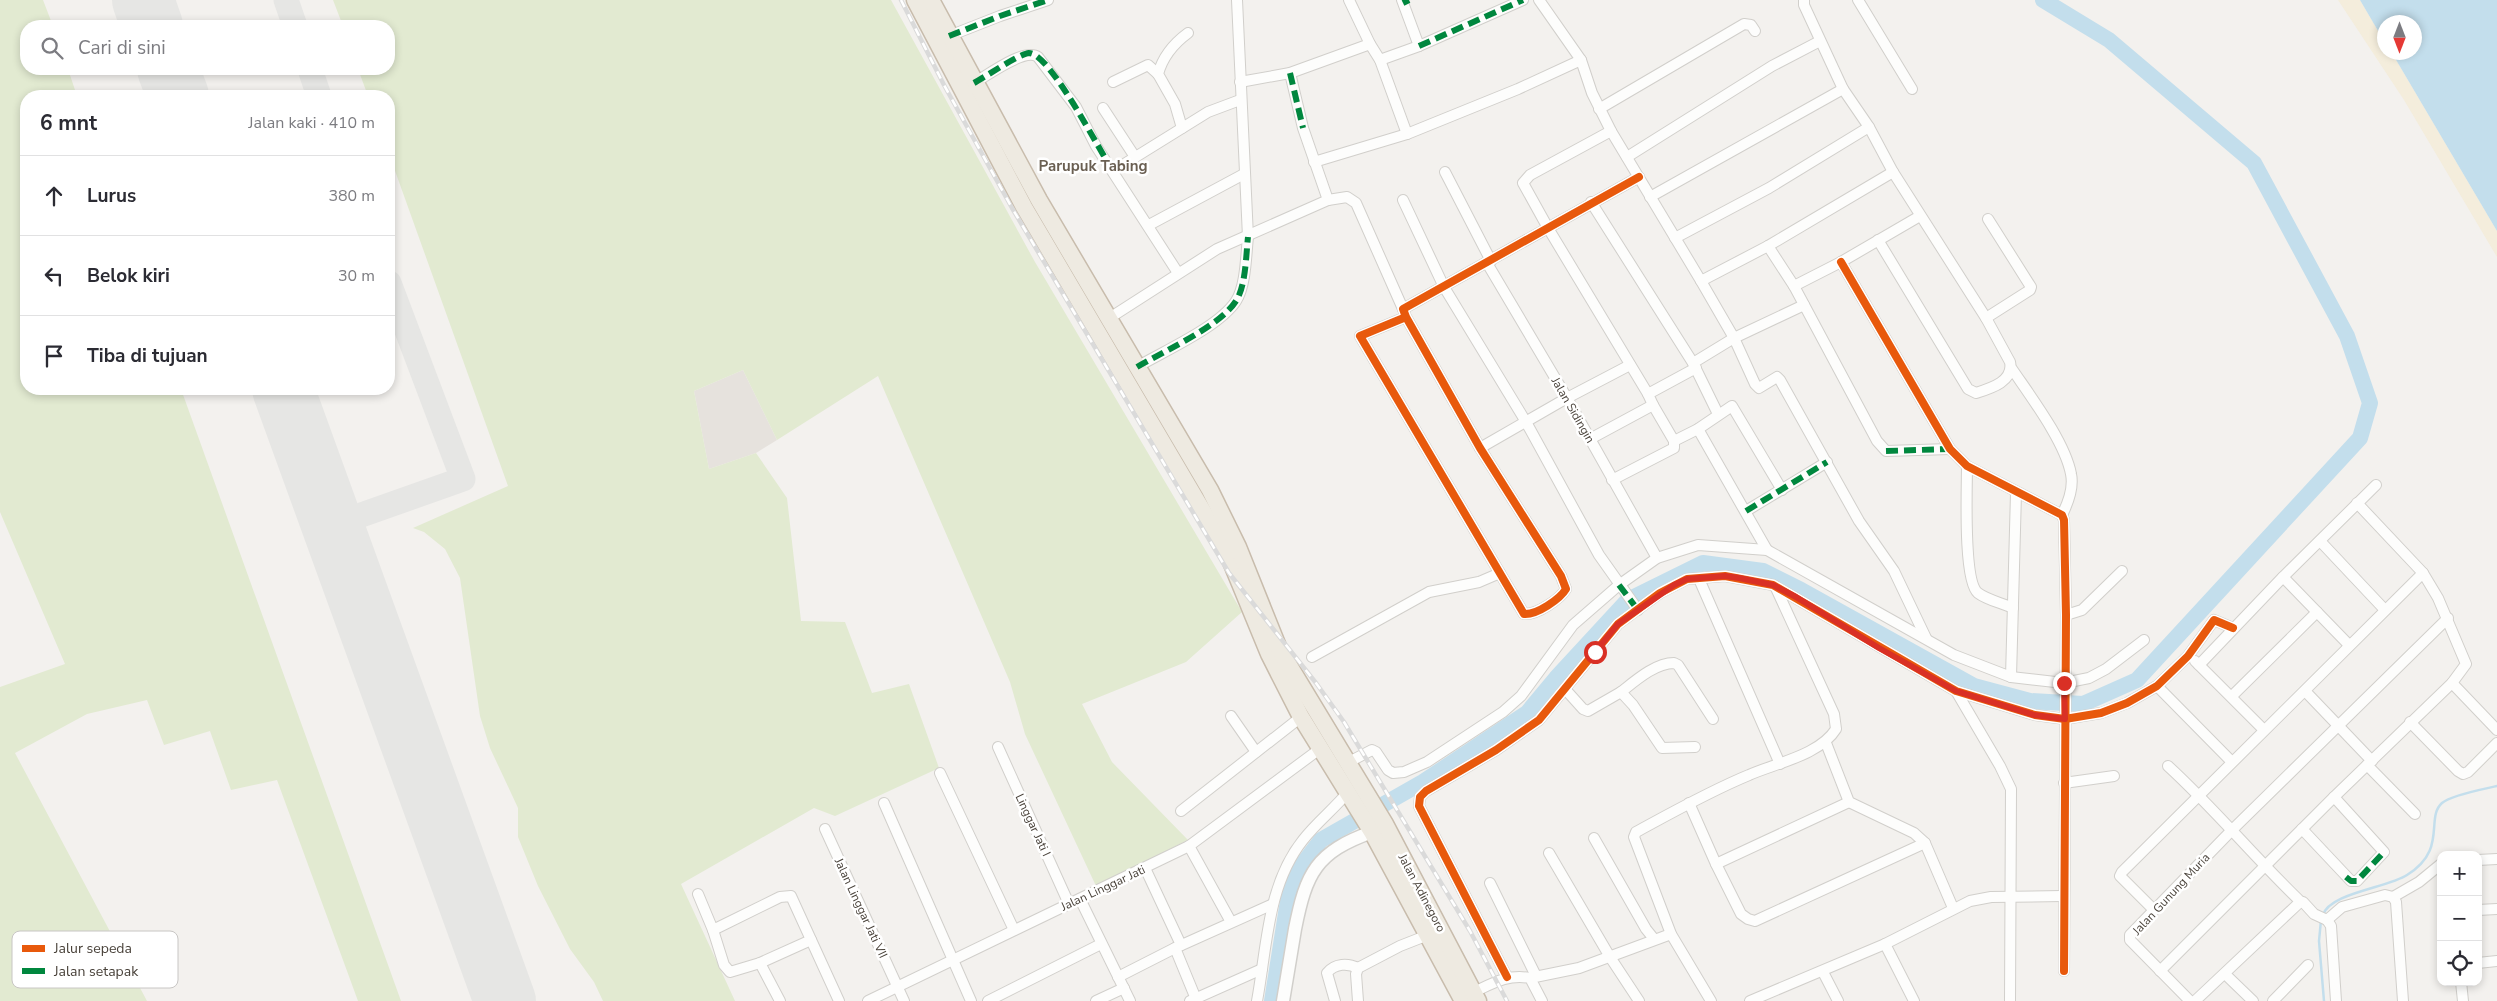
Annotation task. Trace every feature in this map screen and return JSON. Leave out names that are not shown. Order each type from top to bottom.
[{"type":"highway","points":[[915,0],[1233,549],[1279,649],[1347,762],[1353,792]]},
{"type":"highway","points":[[931,0],[974,83],[1032,204],[1108,319],[1210,490],[1233,549],[1269,654],[1301,717],[1353,792]]},
{"type":"highway","name":"Jalan Adinegoro","points":[[1353,792],[1424,911],[1472,998]]},
{"type":"street","points":[[950,36],[1000,16],[1048,0]]},
{"type":"street","points":[[1137,367],[1217,321],[1237,301],[1245,271],[1248,237],[1240,100],[1237,0]]},
{"type":"street","points":[[1349,0],[1370,44],[1380,60],[1407,134]]},
{"type":"street","points":[[1380,60],[1419,46],[1523,0]]},
{"type":"street","points":[[1539,0],[1554,18],[1581,60],[1599,109],[1611,132],[1702,281],[1759,388],[1777,377],[1780,380],[1859,521],[1894,571],[1926,638]]},
{"type":"street","points":[[1804,0],[1842,89],[1869,127],[1920,216],[1986,318],[2010,362],[2012,370],[2065,455],[2072,475],[2072,490],[2062,515],[2064,525],[2066,615],[2062,896],[2064,971]]},
{"type":"street","points":[[1858,0],[1912,89]]},
{"type":"street","points":[[1404,1],[1419,46]]},
{"type":"street","points":[[1599,109],[1744,24],[1751,25],[1754,31]]},
{"type":"street","points":[[1158,74],[1162,60],[1176,41],[1188,32]]},
{"type":"street","points":[[1627,157],[1779,61],[1820,41]]},
{"type":"street","points":[[1240,82],[1290,72],[1370,44]]},
{"type":"street","points":[[974,83],[1020,56],[1035,55],[1052,73],[1076,107],[1113,171],[1178,273]]},
{"type":"street","points":[[1314,162],[1407,134],[1518,89],[1581,60]]},
{"type":"street","points":[[1113,82],[1148,65],[1158,74],[1176,104],[1182,128]]},
{"type":"street","points":[[1290,72],[1303,128],[1328,200]]},
{"type":"street","points":[[1650,197],[1842,89]]},
{"type":"street","points":[[1113,171],[1208,112],[1240,100]]},
{"type":"street","points":[[1103,108],[1135,157]]},
{"type":"street","points":[[1675,238],[1769,188],[1869,127]]},
{"type":"street","points":[[1611,132],[1525,179],[1525,188],[1674,441],[1674,448],[1670,451],[1612,480]]},
{"type":"street","name":"Jalan Sidingin","points":[[1445,172],[1489,262],[1656,558]]},
{"type":"street","points":[[1702,281],[1768,246],[1894,172]]},
{"type":"street","points":[[1149,225],[1244,174]]},
{"type":"street","points":[[1108,319],[1217,249],[1248,237],[1328,200],[1347,197],[1356,203],[1404,313],[1480,448],[1561,576],[1566,589],[1561,597],[1526,615],[1360,336],[1404,313],[1444,287],[1591,202],[1639,177]]},
{"type":"street","points":[[1403,200],[1444,287],[1526,422],[1599,555],[1637,609]]},
{"type":"street","points":[[1591,202],[1694,366],[1718,414]]},
{"type":"street","points":[[1794,286],[1841,262],[1920,216]]},
{"type":"street","points":[[1986,318],[2030,290],[2031,287],[1988,219]]},
{"type":"street","points":[[1878,240],[1968,389],[1976,393],[1989,389],[2009,376],[2012,370]]},
{"type":"street","points":[[1768,246],[1794,286],[1877,441],[1886,450],[1950,449]]},
{"type":"street","points":[[1841,262],[1950,449],[1967,466],[2016,493],[2062,515]]},
{"type":"street","points":[[1648,394],[1694,366],[1734,338],[1804,305]]},
{"type":"street","points":[[1480,448],[1567,398],[1630,365]]},
{"type":"street","points":[[1590,439],[1653,405]]},
{"type":"street","points":[[1674,441],[1698,429],[1732,406],[1782,490]]},
{"type":"street","points":[[1698,429],[1767,550]]},
{"type":"street","points":[[1746,511],[1827,462]]},
{"type":"street","points":[[1967,466],[1967,524],[1972,581],[1978,593],[2013,608]]},
{"type":"street","points":[[2199,665],[2283,577],[2376,485]]},
{"type":"street","points":[[2011,677],[2016,493]]},
{"type":"street","points":[[2160,971],[2410,722],[2452,683],[2466,664],[2448,618],[2423,573],[2356,503]]},
{"type":"street","points":[[2320,541],[2385,610]]},
{"type":"street","points":[[1347,762],[1372,750],[1376,752],[1388,770],[1393,773],[1404,772],[1427,762],[1503,712],[1521,696],[1573,625],[1656,558],[1698,545],[1767,550],[1954,655],[2011,677],[2064,686],[2089,678],[2106,669],[2144,640]]},
{"type":"street","points":[[2066,615],[2082,610],[2122,571]]},
{"type":"street","points":[[1312,657],[1429,592],[1479,582],[1500,573]]},
{"type":"street","points":[[2153,909],[2120,876],[2231,761],[2305,691],[2423,573]]},
{"type":"street","points":[[1507,977],[1419,806],[1420,797],[1426,791],[1496,750],[1539,720],[1618,624],[1674,585],[1687,579],[1725,576],[1774,586],[1956,691],[2034,715],[2065,716],[2101,713],[2127,703],[2157,686],[2188,656],[2214,620],[2233,628]]},
{"type":"street","points":[[2283,577],[2349,645]]},
{"type":"street","points":[[1699,579],[1780,764]]},
{"type":"street","points":[[1711,1001],[1671,934],[1634,837],[1636,832],[1689,803],[1750,774],[1780,764],[1826,743],[1836,730],[1834,714],[1774,586]]},
{"type":"street","points":[[2232,696],[2317,612]]},
{"type":"street","name":"Jalan Gunung Muria","points":[[2190,1001],[2130,940],[2133,931],[2232,830],[2448,618]]},
{"type":"street","points":[[2188,656],[2232,696],[2264,730]]},
{"type":"street","points":[[1565,690],[1583,710],[1588,711],[1660,666],[1674,663],[1678,665],[1712,719]]},
{"type":"street","points":[[2452,683],[2497,730]]},
{"type":"street","points":[[2157,686],[2231,761]]},
{"type":"street","points":[[1956,691],[2000,766],[2011,789],[2010,1001]]},
{"type":"street","points":[[2305,691],[2415,814]]},
{"type":"street","points":[[1621,692],[1633,705],[1662,748],[1695,746]]},
{"type":"street","points":[[1231,716],[1256,752]]},
{"type":"street","points":[[1181,811],[1301,717]]},
{"type":"street","points":[[2410,722],[2462,774],[2468,772],[2497,743]]},
{"type":"street","points":[[1826,743],[1849,802],[1914,833],[1925,843],[1953,908]]},
{"type":"street","name":"Linggar Jati I","points":[[998,746],[1069,904]]},
{"type":"street","name":"Jalan Linggar Jati","points":[[868,1001],[953,962],[1014,930],[1189,846],[1321,748]]},
{"type":"street","points":[[2168,766],[2199,794],[2264,866],[2314,914],[2326,920],[2331,926],[2336,1001]]},
{"type":"street","points":[[940,773],[1014,930]]},
{"type":"street","points":[[2064,783],[2114,776]]},
{"type":"street","points":[[1257,1001],[1273,904],[1284,871],[1299,846],[1353,792]]},
{"type":"street","points":[[2302,829],[2351,881],[2356,881],[2369,870],[2384,852],[2334,797]]},
{"type":"street","points":[[884,802],[953,962],[972,1001]]},
{"type":"street","points":[[1716,864],[1849,802]]},
{"type":"street","points":[[1689,803],[1741,914],[1755,921],[1925,843]]},
{"type":"street","name":"Jalan Linggar Jati VII","points":[[825,829],[904,1001]]},
{"type":"street","points":[[1282,1001],[1301,898],[1307,881],[1332,851],[1376,829]]},
{"type":"street","points":[[1594,838],[1646,929],[1654,939]]},
{"type":"street","points":[[1189,846],[1231,922]]},
{"type":"street","points":[[1549,853],[1610,957],[1639,1001]]},
{"type":"street","points":[[2482,860],[2497,859]]},
{"type":"street","points":[[2326,920],[2342,907],[2385,895],[2393,897],[2419,882],[2437,867]]},
{"type":"street","points":[[1145,868],[1178,947],[1193,1000],[1262,969]]},
{"type":"street","points":[[1490,883],[1542,1001]]},
{"type":"street","points":[[698,894],[728,972],[735,972],[760,963],[811,940]]},
{"type":"street","points":[[713,930],[780,897],[788,895],[793,898],[839,1001]]},
{"type":"street","points":[[1750,1001],[1764,993],[1823,972],[1886,944],[1953,908],[1980,898],[2062,896]]},
{"type":"street","points":[[2393,897],[2396,902],[2403,1001]]},
{"type":"street","points":[[1080,899],[1130,1001]]},
{"type":"street","points":[[2196,1001],[2226,975],[2288,912],[2301,902]]},
{"type":"street","points":[[1118,977],[1231,922],[1273,904]]},
{"type":"street","points":[[2482,910],[2497,909]]},
{"type":"street","points":[[1358,1001],[1356,974],[1358,968],[1400,946],[1435,932]]},
{"type":"street","points":[[1472,998],[1507,977],[1533,977],[1571,970],[1671,934]]},
{"type":"street","points":[[988,1001],[1101,944]]},
{"type":"street","points":[[1886,944],[1914,1001]]},
{"type":"street","points":[[2482,962],[2497,960]]},
{"type":"street","points":[[760,963],[780,1001]]},
{"type":"street","points":[[1335,1001],[1327,973],[1343,964],[1350,964],[1358,968]]},
{"type":"street","points":[[2273,1001],[2308,965]]},
{"type":"street","points":[[1823,972],[1838,1001]]},
{"type":"street","points":[[2226,975],[2254,1001]]},
{"type":"street","points":[[2461,986],[2463,1001]]},
{"type":"street","points":[[1096,1001],[1124,988]]},
{"type":"shaded area","points":[[743,370],[777,440],[756,453],[709,469],[694,391]]},
{"type":"green space","points":[[0,0],[43,0],[51,20],[20,20],[20,75],[70,75],[75,90],[20,90],[20,395],[183,395],[401,1001],[358,1001],[277,780],[231,790],[210,731],[164,745],[147,700],[87,714],[15,753],[110,931],[12,931],[12,988],[140,988],[147,1001],[0,1001],[0,687],[65,664],[0,512]]},
{"type":"green space","points":[[333,0],[891,0],[1035,262],[1242,612],[1186,662],[1082,704],[1112,762],[1188,840],[1096,886],[1025,734],[1010,682],[878,376],[777,440],[743,370],[694,391],[709,469],[756,453],[787,498],[801,621],[845,622],[872,693],[909,684],[939,768],[835,816],[814,808],[681,884],[735,1001],[603,1001],[594,982],[570,949],[538,886],[518,837],[518,808],[490,748],[480,716],[460,578],[445,549],[424,532],[413,528],[508,486],[395,171],[395,90],[366,90],[360,75],[395,75],[395,20],[341,20]]},
{"type":"sand","points":[[2338,0],[2360,0],[2377,29],[2377,59]]},
{"type":"sand","points":[[2378,60],[2396,60],[2497,231],[2497,257],[2404,100]]},
{"type":"water","points":[[2360,0],[2497,0],[2497,231],[2396,60],[2422,60],[2422,15],[2377,15],[2377,29]]},
{"type":"waterway","points":[[1272,1001],[1290,888],[1298,870],[1321,840],[1423,782],[1527,713],[1556,678],[1628,600],[1703,563],[1763,571],[1801,590],[1974,686],[2030,701],[2083,704],[2137,680],[2360,438],[2370,403],[2347,336],[2254,163],[2109,40],[2043,0]]},
{"type":"waterway","points":[[2323,915],[2328,907],[2336,901],[2398,880],[2420,865],[2432,845],[2437,809],[2446,800],[2497,786]]},
{"type":"waterway","points":[[2321,920],[2319,941],[2324,1001]]},
{"type":"taxiway","points":[[286,0],[293,20]]},
{"type":"taxiway","points":[[312,75],[317,90]]},
{"type":"taxiway","points":[[333,525],[463,479],[395,299]]},
{"type":"runway","points":[[143,0],[150,20]]},
{"type":"runway","points":[[170,75],[176,90]]},
{"type":"runway","points":[[285,395],[505,1001]]},
{"type":"railway","points":[[901,0],[944,85],[1012,208],[1229,573],[1316,683],[1344,722],[1470,931],[1507,1001]]},
{"type":"marked path","points":[[949,36],[1048,0]]},
{"type":"marked path","points":[[1403,3],[1409,0]]},
{"type":"marked path","points":[[1419,46],[1523,0]]},
{"type":"marked path","points":[[974,83],[1024,54],[1029,53],[1038,57],[1061,85],[1113,171]]},
{"type":"marked path","points":[[1290,73],[1303,128]]},
{"type":"marked path","points":[[1137,367],[1204,329],[1228,311],[1236,301],[1242,287],[1248,237]]},
{"type":"marked path","points":[[1886,451],[1950,449]]},
{"type":"marked path","points":[[1746,511],[1827,462]]},
{"type":"marked path","points":[[1619,585],[1638,610]]},
{"type":"marked path","points":[[2346,877],[2351,881],[2357,881],[2384,852]]},
{"type":"cycle path","points":[[1406,317],[1480,448],[1561,576],[1566,589],[1554,602],[1535,612],[1524,614],[1360,336],[1406,317],[1403,309],[1639,177]]},
{"type":"cycle path","points":[[1841,262],[1950,449],[1967,466],[2062,515],[2064,520],[2066,615],[2064,971]]},
{"type":"cycle path","points":[[1507,977],[1419,806],[1420,797],[1426,791],[1496,750],[1539,720],[1618,624],[1660,593],[1687,579],[1725,576],[1773,585],[1956,691],[2035,715],[2065,719],[2101,713],[2127,703],[2157,686],[2188,656],[2214,620],[2233,628]]},
{"type":"district","name":"Parupuk Tabing","points":[[1093,166]]},
{"type":"route","points":[[1595,652],[1618,624],[1660,593],[1687,579],[1725,576],[1774,586],[1796,597],[1879,648],[1967,696],[2034,715],[2065,719],[2064,683]]}]
